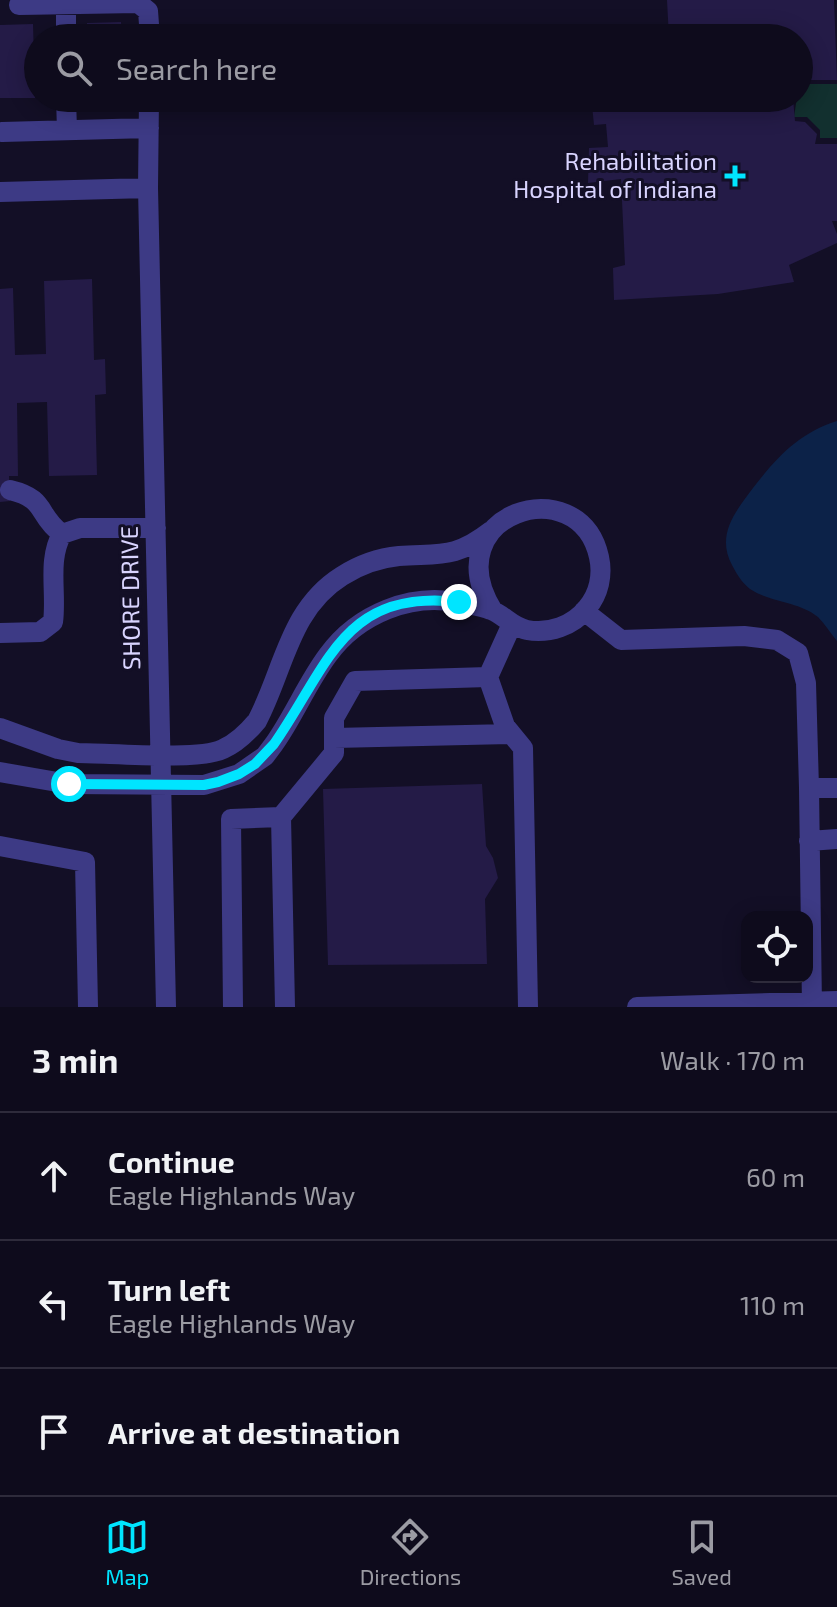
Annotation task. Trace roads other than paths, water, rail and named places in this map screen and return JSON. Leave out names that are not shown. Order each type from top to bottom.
[{"type":"street","points":[[19,5],[138,3],[148,11],[149,24]]},
{"type":"street","points":[[66,4],[66,24]]},
{"type":"street","points":[[66,112],[67,130]]},
{"type":"street","name":"SHORE DRIVE","points":[[149,112],[148,188],[166,1007]]},
{"type":"street","points":[[2,132],[149,128]]},
{"type":"street","points":[[0,192],[148,188]]},
{"type":"street","points":[[10,490],[36,499],[54,528],[62,534]]},
{"type":"street","points":[[0,728],[78,753],[207,754],[224,749],[246,734],[263,709],[302,614],[315,597],[352,569],[382,559],[444,555],[472,545],[512,514],[540,508],[563,513],[581,524],[595,543],[601,564],[598,588],[584,611],[568,624],[532,631],[512,624],[493,611],[459,602],[423,600],[397,606],[353,628],[328,655],[279,737],[255,764],[239,774],[204,785],[69,784],[0,772]]},
{"type":"street","points":[[0,633],[40,632],[53,622],[53,549],[62,534],[80,528],[156,528]]},
{"type":"street","points":[[492,530],[483,544],[478,571],[483,593],[493,611]]},
{"type":"street","points":[[584,611],[621,640],[744,636],[777,640],[798,653],[806,683],[812,1004]]},
{"type":"street","points":[[512,624],[488,677],[505,726],[523,748],[528,1007]]},
{"type":"street","points":[[285,1007],[281,817],[334,753],[334,718],[355,681],[488,677]]},
{"type":"street","points":[[334,738],[510,734]]},
{"type":"street","points":[[809,788],[837,788]]},
{"type":"street","points":[[233,1007],[231,819],[281,817]]},
{"type":"street","points":[[809,841],[837,839]]},
{"type":"street","points":[[0,846],[85,862],[88,1007]]},
{"type":"street","points":[[637,1007],[837,1001]]},
{"type":"water","points":[[837,421],[837,641],[821,620],[810,612],[758,594],[747,587],[732,565],[726,544],[734,515],[771,466],[800,439]]},
{"type":"place","name":"Rehabilitation Hospital of Indiana","points":[[735,176]]}]
